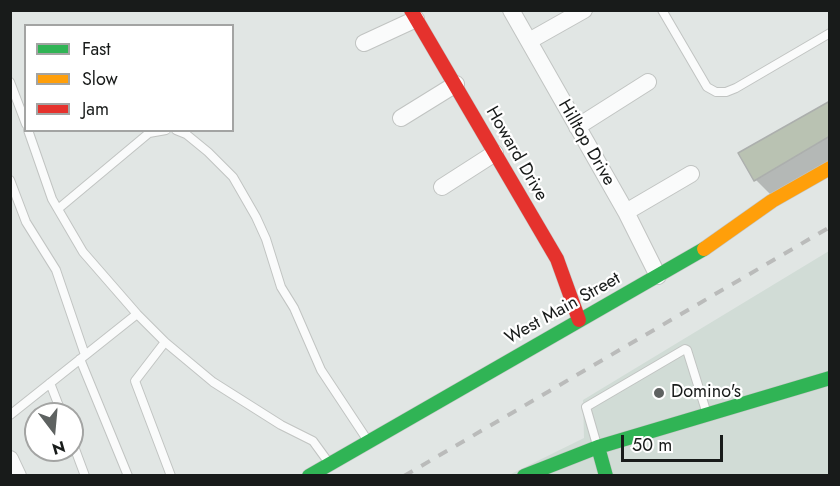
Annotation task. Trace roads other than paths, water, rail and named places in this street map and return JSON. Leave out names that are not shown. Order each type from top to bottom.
[{"type":"street","name":"Hilltop Drive","points":[[511,10],[626,212],[658,276]]},
{"type":"street","points":[[529,41],[584,10]]},
{"type":"street","points":[[364,43],[414,15]]},
{"type":"street","name":"Howard Drive","points":[[414,15],[558,259],[579,320]]},
{"type":"street","points":[[577,127],[648,82]]},
{"type":"street","points":[[401,118],[456,84]]},
{"type":"street","points":[[442,187],[495,153]]},
{"type":"street","name":"West Main Street","points":[[309,476],[658,276],[717,241],[772,201],[830,168]]},
{"type":"street","points":[[626,212],[691,174]]},
{"type":"street","points":[[524,476],[549,470],[598,447],[830,378]]},
{"type":"street","points":[[598,447],[606,476]]},
{"type":"lane","points":[[662,10],[706,87],[716,92],[726,92],[736,88],[830,33]]},
{"type":"lane","points":[[10,82],[24,119]]},
{"type":"lane","points":[[29,132],[52,199],[83,252],[137,314],[165,342],[213,382],[281,425],[313,441],[329,464]]},
{"type":"lane","points":[[58,209],[149,133],[155,132]]},
{"type":"lane","points":[[181,132],[208,152],[233,177],[256,217],[266,239],[281,287],[294,308],[321,370],[369,442]]},
{"type":"lane","points":[[10,180],[26,222],[56,270],[83,357],[128,476]]},
{"type":"lane","points":[[11,412],[137,314]]},
{"type":"lane","points":[[165,342],[135,381],[171,476]]},
{"type":"lane","points":[[598,447],[586,407],[685,349],[707,414]]},
{"type":"lane","points":[[50,382],[58,402]]},
{"type":"railway","points":[[404,476],[830,227]]},
{"type":"place","name":"Domino's","points":[[659,393]]}]
